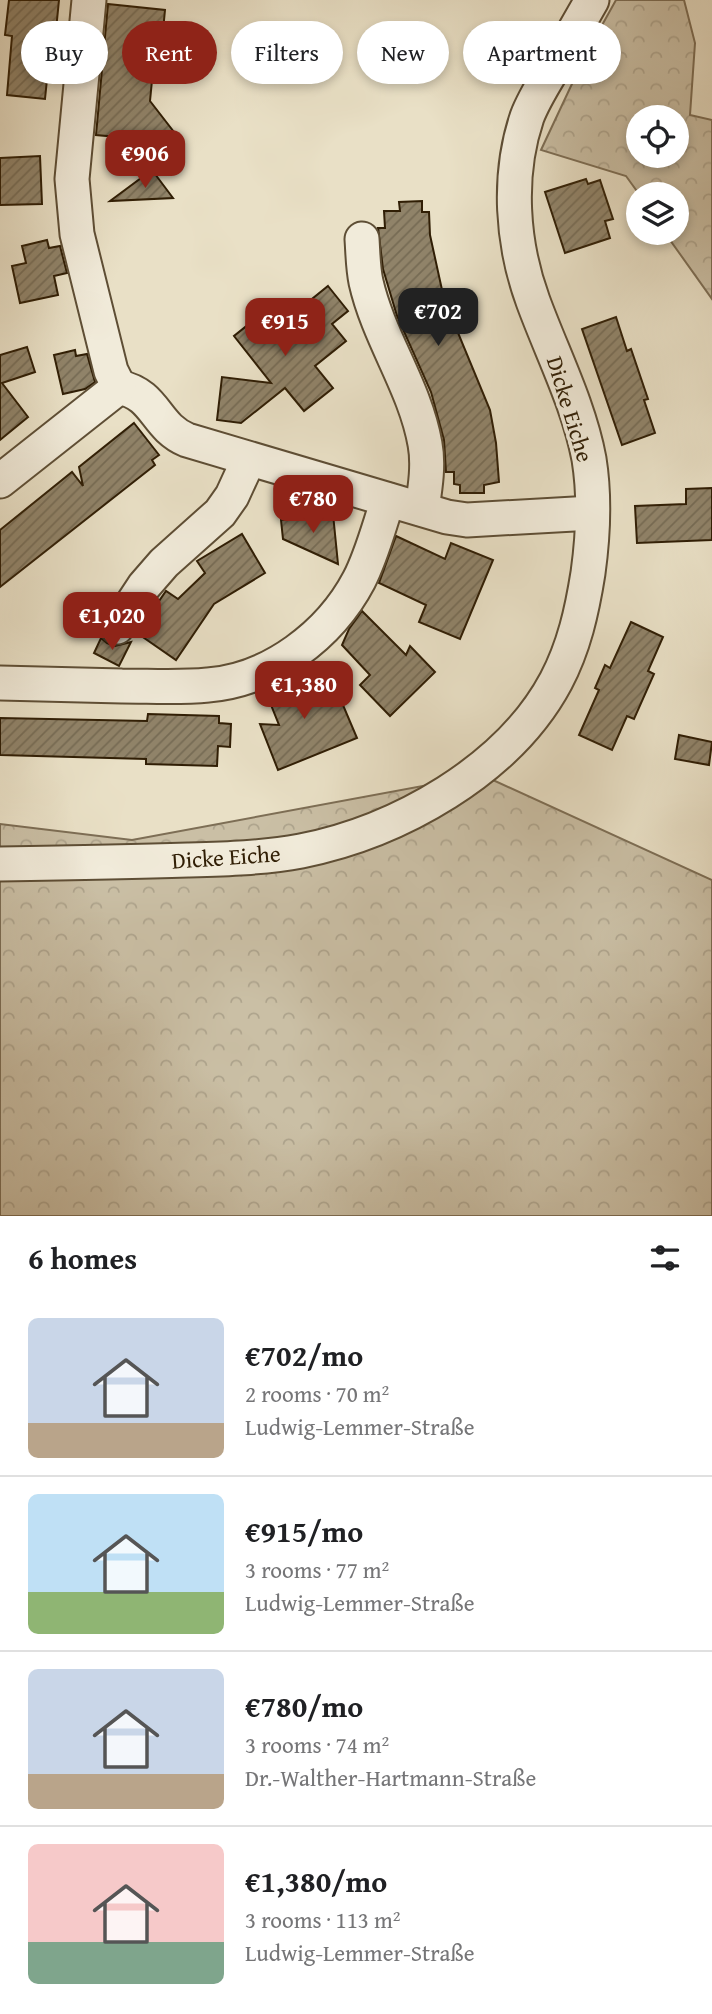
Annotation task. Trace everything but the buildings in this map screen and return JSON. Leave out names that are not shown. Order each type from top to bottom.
[{"type":"street","points":[[89,0],[72,179],[77,234],[111,371],[119,387],[143,395],[159,417],[178,436],[388,500],[467,520],[592,513]]},
{"type":"street","name":"Dicke Eiche","points":[[0,864],[240,858],[297,852],[369,833],[414,812],[455,787],[498,753],[519,732],[555,684],[580,621],[592,546],[589,461],[579,422],[532,298],[514,224],[518,153],[527,116],[592,0]]},
{"type":"street","points":[[362,239],[365,280],[377,318],[415,406],[425,447],[422,509]]},
{"type":"street","points":[[0,481],[119,387]]},
{"type":"street","points":[[117,627],[144,586],[164,563],[220,513],[232,496],[249,459]]},
{"type":"street","points":[[0,682],[209,685],[238,679],[264,669],[298,651],[316,637],[340,608],[359,580],[388,500]]},
{"type":"green space","points":[[616,0],[684,0],[695,43],[690,115],[712,120],[712,299],[674,245],[689,245],[689,182],[630,182],[626,176],[541,150],[572,84],[621,84],[621,21],[604,21]]},
{"type":"green space","points":[[482,775],[712,880],[712,1216],[0,1216],[0,824],[132,840]]}]
